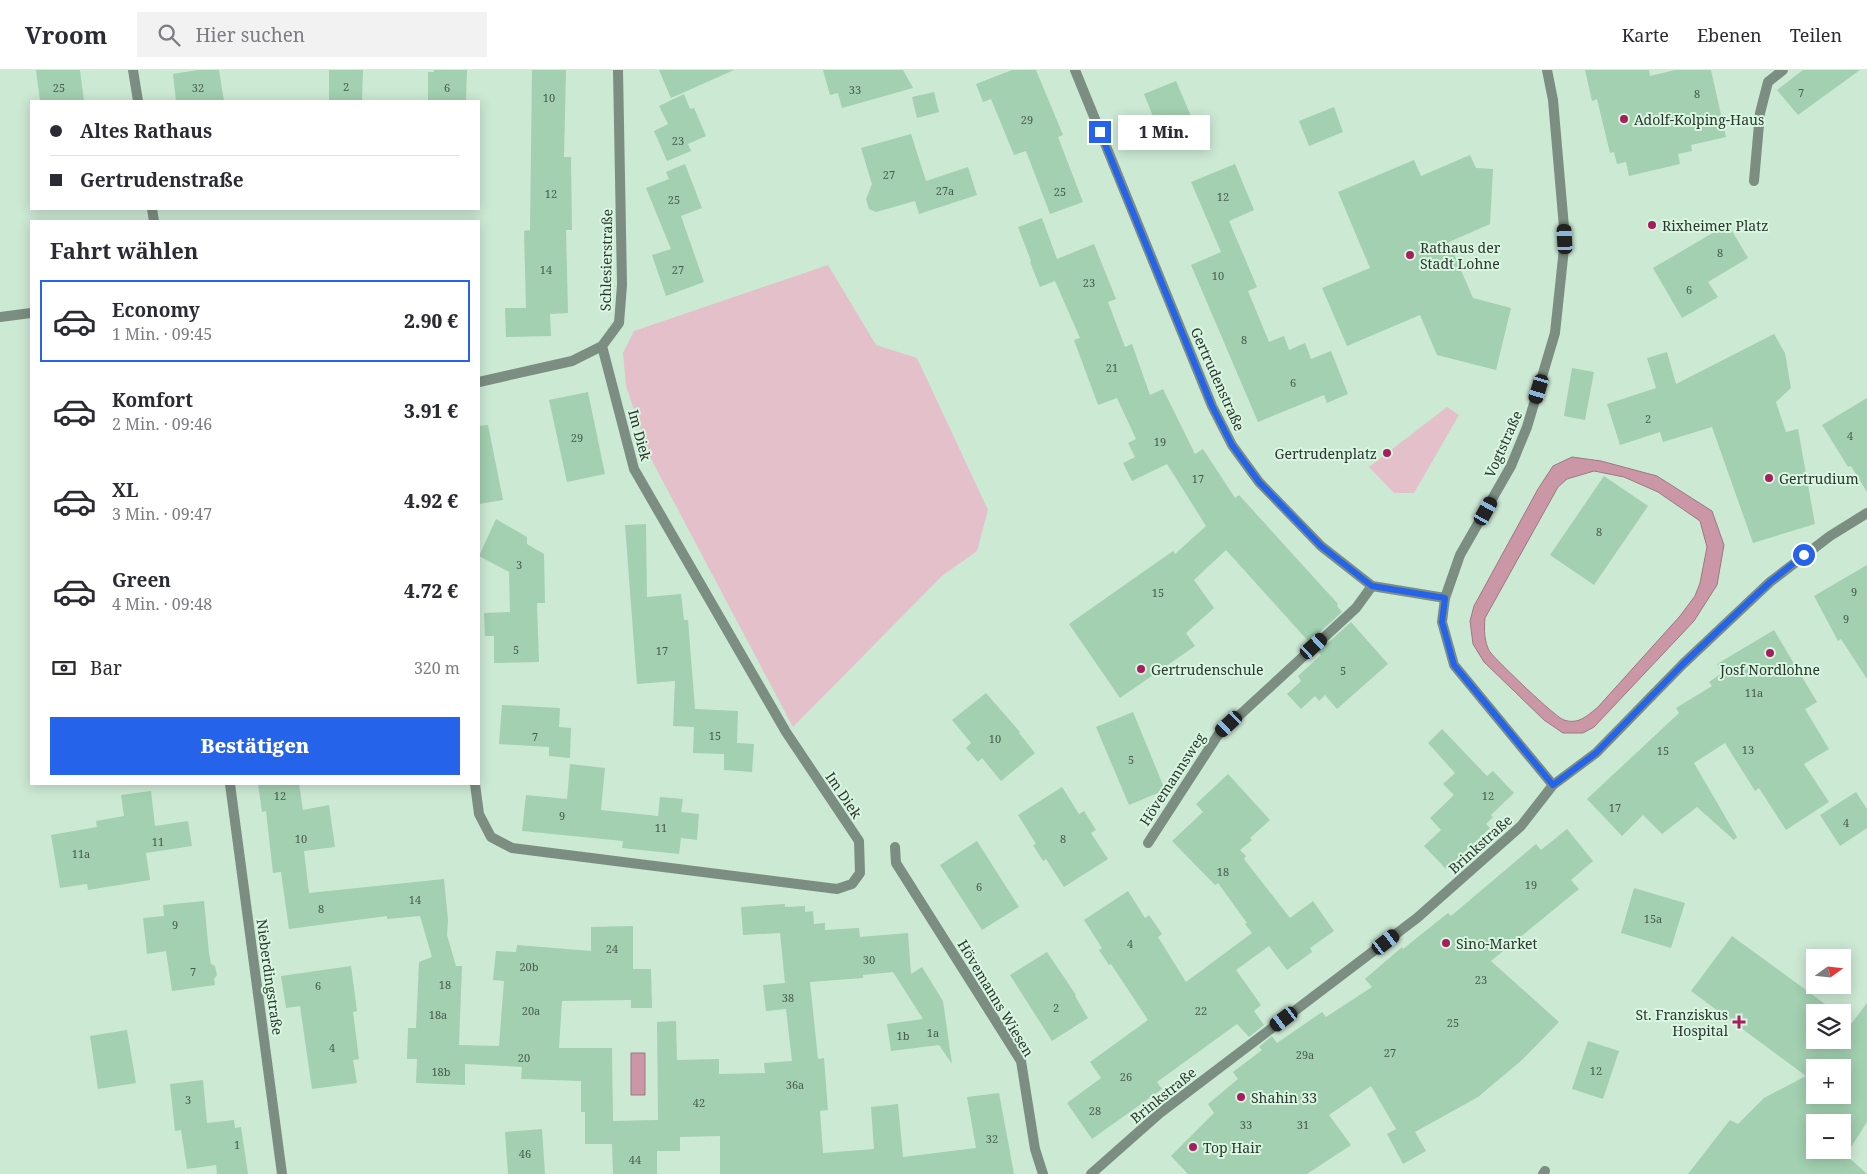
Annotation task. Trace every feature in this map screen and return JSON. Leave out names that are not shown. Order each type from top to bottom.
[{"type":"street","points":[[133,70],[138,100]]},
{"type":"street","name":"Schlesierstraße","points":[[480,382],[572,361],[602,346],[618,323],[622,284],[618,70]]},
{"type":"street","name":"Gertrudenstraße","points":[[1075,70],[1212,406],[1232,445],[1259,482],[1321,546],[1372,586],[1445,598]]},
{"type":"street","name":"Vogtstraße","points":[[1547,70],[1554,100],[1565,239],[1555,333],[1527,428],[1511,466],[1460,556],[1445,598],[1442,622],[1454,665],[1553,785]]},
{"type":"street","points":[[1754,181],[1760,113],[1768,82],[1783,70]]},
{"type":"street","points":[[0,317],[30,313]]},
{"type":"street","name":"Im Diek","points":[[475,785],[479,814],[491,837],[512,848],[838,890],[852,884],[860,873],[859,841],[786,732],[634,469],[602,346]]},
{"type":"street","name":"Brinkstraße","points":[[1091,1174],[1160,1113],[1417,918],[1521,826],[1553,785],[1596,753],[1683,664],[1770,582],[1830,536],[1867,513]]},
{"type":"street","name":"Hövemannsweg","points":[[1148,843],[1218,735],[1356,608],[1372,586]]},
{"type":"street","name":"Nieberdingstraße","points":[[230,785],[282,1174]]},
{"type":"street","name":"Hövemanns Wiesen","points":[[895,847],[896,863],[1021,1061],[1035,1149],[1043,1174]]},
{"type":"shaded area","points":[[828,265],[876,345],[917,358],[988,510],[977,551],[942,576],[793,727],[649,455],[626,386],[623,353],[634,331]]},
{"type":"shaded area","points":[[1447,407],[1459,415],[1414,493],[1394,493],[1369,467]]},
{"type":"shaded area","points":[[1572,457],[1601,461],[1657,476],[1712,511],[1724,545],[1717,585],[1694,621],[1594,727],[1583,733],[1563,733],[1544,720],[1484,662],[1473,644],[1470,621],[1474,606],[1538,489],[1553,466]],"holes":[[[1594,471],[1624,477],[1658,492],[1700,521],[1707,547],[1700,583],[1695,596],[1680,616],[1598,707],[1579,720],[1564,720],[1539,700],[1490,652],[1485,636],[1485,618],[1558,487],[1567,479]]]},
{"type":"shaded area","points":[[631,1053],[645,1053],[645,1095],[631,1095]]},
{"type":"building","points":[[36,70],[80,70],[84,100],[40,100]]},
{"type":"building","points":[[198,70],[219,70],[224,100],[176,100],[173,74]]},
{"type":"building","points":[[329,70],[363,70],[362,100],[329,100]]},
{"type":"building","points":[[434,70],[467,70],[466,100],[428,100],[428,72],[434,72]]},
{"type":"building","points":[[532,70],[566,70],[564,157],[571,157],[572,230],[566,230],[568,313],[550,314],[551,336],[506,337],[505,308],[526,308],[524,231],[530,230]]},
{"type":"building","points":[[659,70],[734,70],[671,98]]},
{"type":"building","points":[[823,70],[903,70],[913,88],[842,108],[838,93],[830,95]]},
{"type":"building","points":[[1012,70],[1036,70],[1063,135],[1058,137],[1083,202],[1050,214],[1026,151],[1014,155],[991,99],[983,102],[976,84]]},
{"type":"building","name":"Adolf-Kolping-Haus","points":[[1585,70],[1649,70],[1650,76],[1675,70],[1711,70],[1726,137],[1691,145],[1692,151],[1678,154],[1680,164],[1629,176],[1626,162],[1617,164],[1614,152],[1610,153],[1597,99],[1592,101]]},
{"type":"building","points":[[1803,70],[1860,70],[1798,115],[1777,90]]},
{"type":"building","points":[[1176,81],[1196,128],[1163,141],[1144,94]]},
{"type":"building","points":[[934,92],[939,112],[917,118],[912,97]]},
{"type":"building","points":[[684,94],[690,109],[694,108],[706,136],[688,144],[691,151],[667,161],[654,131],[668,124],[659,106]]},
{"type":"building","points":[[1334,107],[1343,132],[1309,146],[1299,121]]},
{"type":"building","points":[[911,134],[926,181],[968,167],[977,195],[919,214],[915,201],[876,212],[869,209],[866,199],[872,184],[861,148]]},
{"type":"building","name":"Rathaus der Stadt Lohne","points":[[1470,155],[1476,168],[1493,169],[1490,224],[1449,242],[1473,298],[1511,308],[1496,370],[1437,355],[1420,315],[1347,346],[1322,288],[1370,268],[1338,192],[1414,160],[1421,176]]},
{"type":"building","points":[[685,164],[702,208],[681,216],[704,282],[666,296],[652,255],[671,249],[646,188],[669,179],[666,172]]},
{"type":"building","points":[[1235,164],[1254,210],[1229,221],[1257,287],[1248,291],[1269,342],[1284,336],[1289,350],[1305,343],[1311,359],[1331,351],[1348,394],[1327,403],[1324,395],[1258,422],[1191,265],[1221,252],[1191,182]]},
{"type":"building","points":[[1042,218],[1057,259],[1094,244],[1116,299],[1108,302],[1125,347],[1132,344],[1150,395],[1163,389],[1195,454],[1203,449],[1235,498],[1239,495],[1338,604],[1337,606],[1342,612],[1309,642],[1226,550],[1194,580],[1214,608],[1186,633],[1195,646],[1120,698],[1069,624],[1173,551],[1175,554],[1206,526],[1167,464],[1132,481],[1123,463],[1135,457],[1128,443],[1136,439],[1117,398],[1098,405],[1074,340],[1080,338],[1055,281],[1040,287],[1018,227]]},
{"type":"building","points":[[1728,224],[1748,258],[1708,282],[1718,297],[1682,318],[1653,268]]},
{"type":"building","name":"Gertrudium","points":[[1774,334],[1785,353],[1791,388],[1776,402],[1786,432],[1798,429],[1815,524],[1753,543],[1712,427],[1663,442],[1660,432],[1620,445],[1607,404],[1656,388],[1647,358],[1667,352],[1676,384]]},
{"type":"building","points":[[1572,368],[1594,372],[1585,420],[1564,416]]},
{"type":"building","points":[[588,392],[605,474],[567,482],[549,400]]},
{"type":"building","points":[[1867,398],[1867,492],[1851,466],[1848,467],[1822,425]]},
{"type":"building","points":[[488,425],[503,500],[480,504],[480,426]]},
{"type":"building","points":[[1604,476],[1648,506],[1594,585],[1550,555]]},
{"type":"building","points":[[496,519],[527,537],[527,544],[544,554],[545,603],[537,603],[539,662],[494,663],[494,636],[485,636],[484,613],[510,612],[509,572],[480,557]]},
{"type":"building","points":[[646,524],[647,597],[681,594],[684,620],[688,620],[695,709],[738,711],[737,743],[754,744],[752,772],[724,770],[724,754],[693,753],[694,727],[673,726],[675,681],[637,684],[625,525]]},
{"type":"building","points":[[1867,565],[1867,679],[1841,639],[1838,641],[1814,596]]},
{"type":"building","points":[[1351,622],[1388,664],[1337,709],[1325,695],[1319,701],[1315,696],[1301,709],[1287,694],[1301,681],[1298,676],[1321,655],[1318,652]]},
{"type":"building","points":[[1774,630],[1817,702],[1805,709],[1829,749],[1804,764],[1829,802],[1786,830],[1759,788],[1755,791],[1725,743],[1694,763],[1737,837],[1734,840],[1697,807],[1662,834],[1643,815],[1622,836],[1587,799],[1679,713],[1676,708],[1712,686],[1709,682],[1722,673],[1717,664]]},
{"type":"building","points":[[986,693],[1020,732],[1035,753],[1001,781],[982,758],[978,762],[966,748],[971,743],[952,720]]},
{"type":"building","points":[[502,705],[560,708],[559,727],[571,728],[570,758],[549,756],[549,747],[499,744]]},
{"type":"building","points":[[1133,712],[1165,790],[1129,805],[1096,727]]},
{"type":"building","points":[[1442,729],[1487,776],[1493,771],[1514,793],[1491,815],[1493,817],[1486,824],[1490,828],[1446,869],[1424,846],[1441,830],[1430,818],[1454,795],[1443,784],[1455,773],[1428,743]]},
{"type":"building","points":[[570,764],[605,768],[601,810],[658,816],[660,797],[683,799],[681,812],[699,814],[697,840],[681,838],[679,854],[622,848],[623,841],[522,831],[526,795],[567,799]]},
{"type":"building","points":[[1228,774],[1270,820],[1240,850],[1246,856],[1244,859],[1290,918],[1313,901],[1334,931],[1310,948],[1312,952],[1287,970],[1269,946],[1236,970],[1261,1005],[1254,1011],[1264,1025],[1249,1037],[1237,1024],[1157,1082],[1162,1089],[1092,1139],[1067,1103],[1101,1078],[1090,1062],[1148,1020],[1111,964],[1109,965],[1099,950],[1102,948],[1084,920],[1128,891],[1145,918],[1149,915],[1162,934],[1158,937],[1186,982],[1252,933],[1218,883],[1215,885],[1172,841],[1203,812],[1196,804]]},
{"type":"building","points":[[258,785],[299,785],[303,810],[329,805],[335,847],[304,851],[309,893],[444,879],[448,920],[447,935],[456,966],[462,966],[459,1045],[499,1046],[504,981],[493,980],[496,951],[516,952],[517,945],[591,951],[591,927],[633,926],[633,969],[651,969],[652,1008],[631,1008],[631,1000],[562,1001],[559,1048],[612,1048],[613,1121],[658,1120],[657,1022],[676,1021],[677,1060],[719,1059],[719,1074],[765,1073],[764,1063],[792,1061],[786,1009],[766,1011],[763,985],[785,983],[780,933],[743,935],[741,907],[785,904],[785,907],[805,906],[805,912],[813,911],[814,924],[825,923],[825,930],[859,928],[860,937],[908,933],[911,974],[922,967],[943,1001],[952,1064],[939,1045],[891,1051],[887,1024],[923,1019],[893,972],[863,975],[863,978],[810,982],[818,1059],[824,1058],[828,1110],[820,1111],[823,1153],[874,1149],[871,1107],[898,1104],[903,1157],[976,1148],[967,1097],[999,1093],[1014,1174],[720,1174],[720,1136],[680,1137],[680,1151],[657,1151],[657,1174],[613,1174],[612,1144],[585,1144],[585,1112],[581,1112],[581,1081],[521,1079],[522,1067],[465,1064],[465,1085],[416,1083],[417,1059],[407,1059],[408,1028],[416,1028],[419,962],[432,957],[420,916],[387,919],[387,916],[289,929],[281,872],[273,873],[266,811],[262,812]]},
{"type":"building","points":[[1062,787],[1079,814],[1084,811],[1096,830],[1091,833],[1108,859],[1064,887],[1046,859],[1043,861],[1033,845],[1036,844],[1018,815]]},
{"type":"building","points":[[151,791],[155,826],[188,821],[192,846],[146,853],[150,880],[88,890],[87,884],[60,888],[51,835],[97,827],[96,821],[124,816],[121,795]]},
{"type":"building","points":[[1856,792],[1867,809],[1867,828],[1840,846],[1820,815]]},
{"type":"building","points":[[1567,829],[1593,861],[1571,880],[1579,889],[1491,961],[1559,1022],[1522,1060],[1478,1097],[1415,1132],[1426,1151],[1403,1164],[1387,1134],[1396,1129],[1371,1086],[1329,1115],[1351,1145],[1307,1174],[1188,1174],[1171,1156],[1214,1113],[1208,1104],[1238,1079],[1233,1072],[1262,1050],[1259,1047],[1272,1036],[1277,1043],[1322,1012],[1326,1017],[1372,987],[1365,979],[1402,947],[1403,949],[1448,913],[1451,916],[1536,844],[1541,850]]},
{"type":"building","points":[[977,841],[1019,907],[982,930],[940,865]]},
{"type":"building","points":[[1634,888],[1685,903],[1671,948],[1621,933]]},
{"type":"building","points":[[204,901],[209,953],[211,964],[215,966],[217,975],[214,979],[215,985],[172,991],[166,951],[147,954],[143,918],[164,916],[163,905]]},
{"type":"building","name":"St. Franziskus Hospital","points":[[1732,936],[1806,990],[1806,994],[1811,994],[1825,1004],[1806,1004],[1806,1049],[1851,1049],[1851,1024],[1867,1003],[1867,1122],[1851,1147],[1851,1114],[1806,1114],[1806,1159],[1850,1159],[1867,1174],[1688,1174],[1730,1120],[1738,1124],[1764,1098],[1806,1076],[1691,991]]},
{"type":"building","points":[[1047,952],[1076,995],[1088,1018],[1052,1041],[1010,975]]},
{"type":"building","points":[[351,966],[357,1011],[353,1012],[359,1059],[353,1060],[357,1083],[312,1089],[300,1006],[286,1008],[281,976]]},
{"type":"building","points":[[127,1030],[136,1083],[98,1089],[90,1036]]},
{"type":"building","points":[[1588,1041],[1619,1051],[1603,1099],[1572,1089]]},
{"type":"building","points":[[203,1080],[207,1123],[234,1120],[235,1128],[241,1127],[248,1174],[217,1174],[216,1165],[187,1169],[181,1130],[175,1131],[170,1084]]},
{"type":"building","points":[[542,1129],[545,1174],[508,1174],[505,1132]]},
{"type":"place","name":"Adolf-Kolping-Haus","points":[[1624,119]]},
{"type":"place","name":"Rixheimer Platz","points":[[1652,225]]},
{"type":"place","name":"Rathaus der Stadt Lohne","points":[[1410,255]]},
{"type":"place","name":"Gertrudenplatz","points":[[1387,453]]},
{"type":"place","name":"Gertrudium","points":[[1769,478]]},
{"type":"place","name":"Josf Nordlohne","points":[[1770,653]]},
{"type":"place","name":"Gertrudenschule","points":[[1141,669]]},
{"type":"place","name":"Sino-Market","points":[[1446,943]]},
{"type":"place","name":"St. Franziskus Hospital","points":[[1739,1022]]},
{"type":"place","name":"Shahin 33","points":[[1241,1097]]},
{"type":"place","name":"Top Hair","points":[[1193,1147]]},
{"type":"route","points":[[1100,132],[1212,406],[1232,445],[1259,482],[1321,546],[1372,586],[1445,598],[1442,622],[1454,665],[1553,785],[1596,753],[1683,664],[1770,582],[1804,555]]}]
